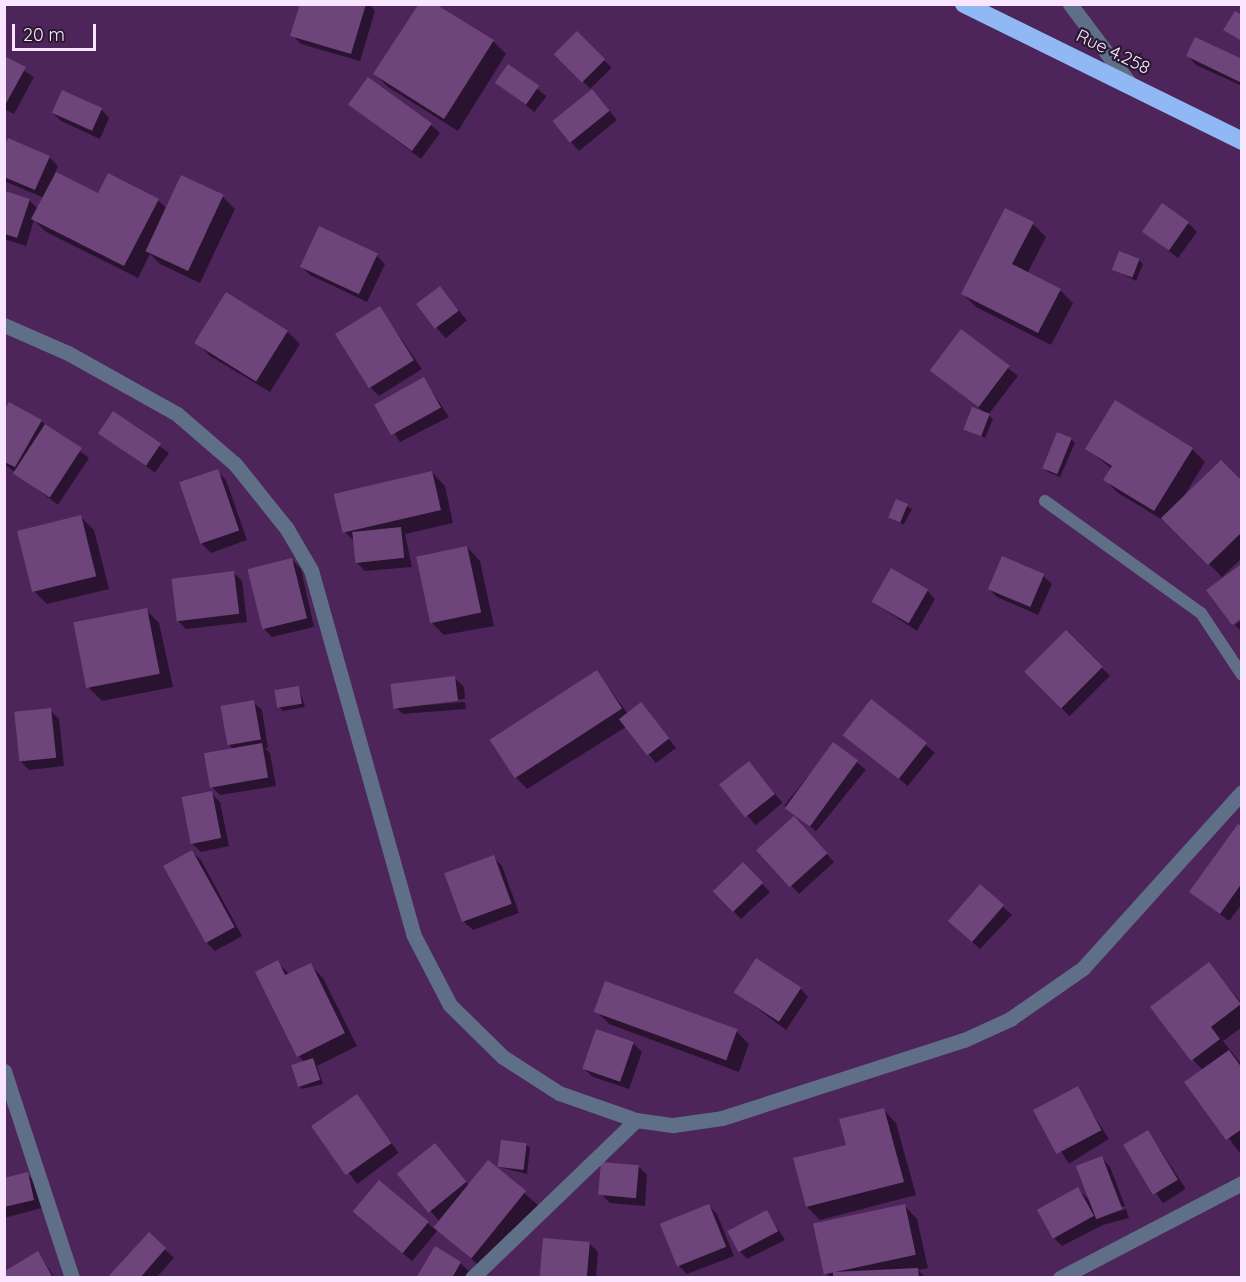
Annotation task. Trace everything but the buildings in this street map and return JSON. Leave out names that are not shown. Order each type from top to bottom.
[{"type":"highway","name":"Rue 4.258","points":[[964,4],[1242,141]]},
{"type":"street","points":[[1070,4],[1130,84]]},
{"type":"street","points":[[4,325],[68,353],[177,414],[235,464],[265,501],[311,570],[413,934],[450,1005],[503,1057],[559,1093],[636,1120],[673,1125],[722,1118],[964,1040],[1010,1019],[1083,968],[1242,792]]},
{"type":"street","points":[[4,1071],[72,1278]]},
{"type":"street","points":[[472,1278],[636,1120]]},
{"type":"street","points":[[1060,1278],[1242,1183]]},
{"type":"lane","points":[[1045,501],[1201,613],[1242,675]]}]
